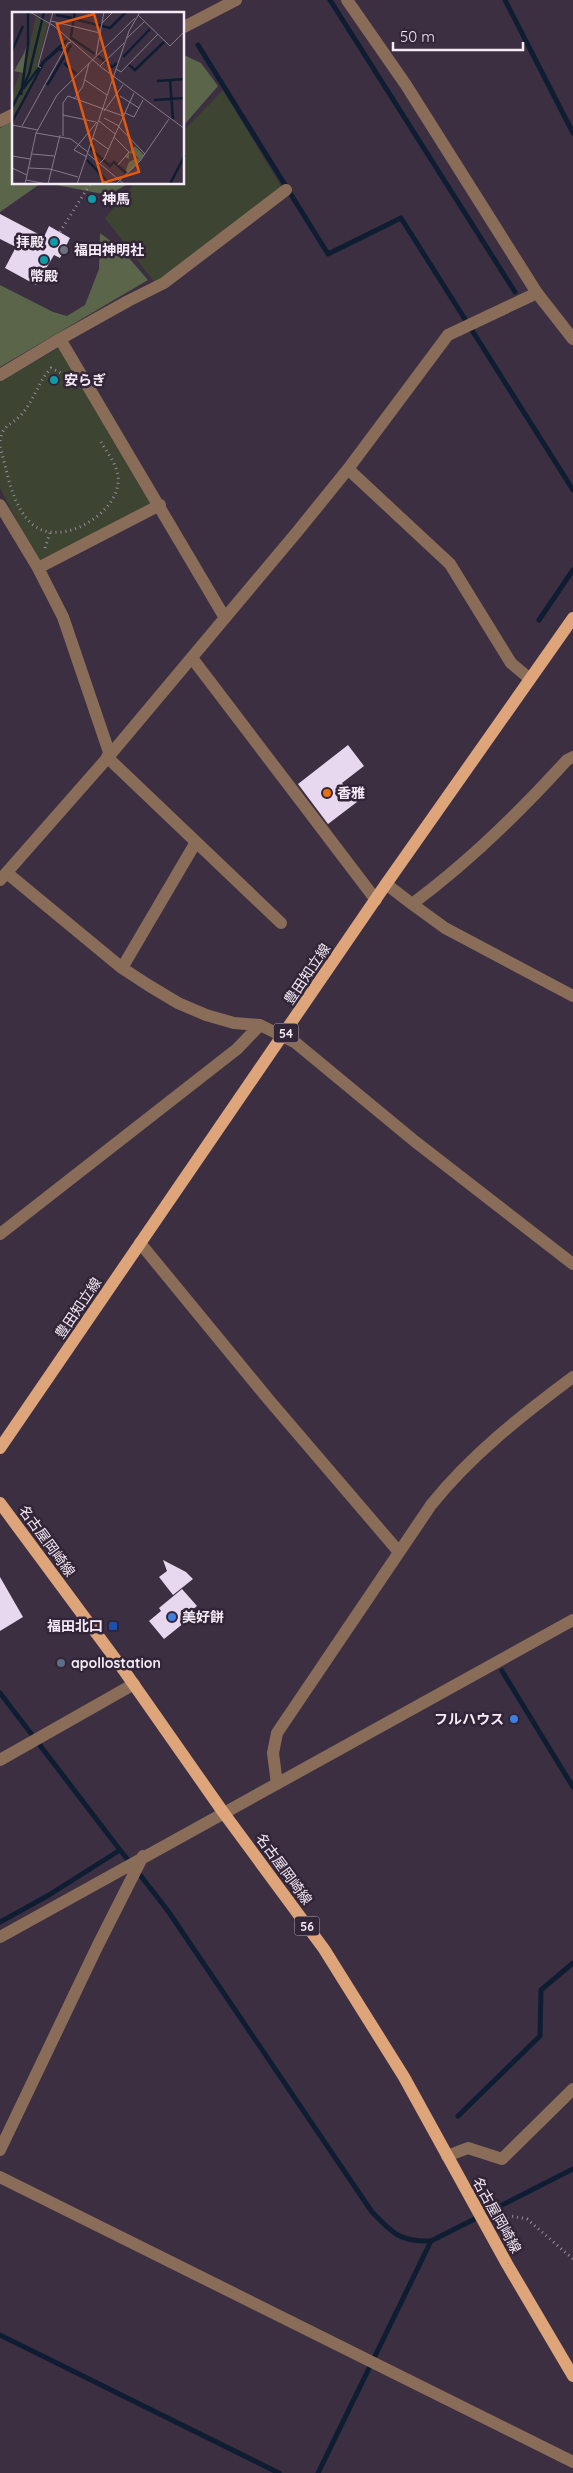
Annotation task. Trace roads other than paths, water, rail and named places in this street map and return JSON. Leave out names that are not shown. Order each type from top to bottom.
[{"type":"main road","name":"豊田知立線","points":[[0,1448],[284,1036],[386,884],[573,618]]},
{"type":"main road","name":"名古屋岡崎線","points":[[0,1503],[134,1684],[223,1812],[324,1949],[404,2077],[487,2229],[573,2376]]},
{"type":"street","points":[[185,26],[236,0]]},
{"type":"street","points":[[347,0],[406,85],[537,293],[573,339]]},
{"type":"street","points":[[0,122],[12,115]]},
{"type":"street","points":[[0,375],[128,301],[164,284],[286,190]]},
{"type":"street","points":[[537,293],[448,335],[348,468],[192,658],[4,877],[122,968],[178,1003],[206,1015],[234,1023],[260,1025],[284,1036],[573,1264]]},
{"type":"street","points":[[60,339],[160,505],[225,618]]},
{"type":"street","points":[[348,468],[450,564],[511,663],[530,679]]},
{"type":"street","points":[[0,505],[38,568],[64,617],[109,756],[281,923]]},
{"type":"street","points":[[38,568],[160,505]]},
{"type":"street","points":[[192,658],[376,900]]},
{"type":"street","points":[[412,904],[442,882],[483,846],[535,796],[567,760],[573,757]]},
{"type":"street","points":[[122,968],[196,842]]},
{"type":"street","points":[[386,884],[445,928],[573,996]]},
{"type":"street","points":[[0,1234],[237,1049],[260,1025]]},
{"type":"street","points":[[140,1243],[269,1400],[400,1552]]},
{"type":"street","points":[[277,1784],[273,1753],[277,1733],[431,1505],[452,1479],[531,1408],[573,1377]]},
{"type":"street","points":[[0,1936],[573,1620]]},
{"type":"street","points":[[0,1760],[134,1684]]},
{"type":"street","points":[[0,2150],[143,1856]]},
{"type":"street","points":[[447,2156],[468,2148],[502,2160],[573,2089]]},
{"type":"street","points":[[0,2177],[573,2462]]},
{"type":"waterway","points":[[330,0],[515,292]]},
{"type":"waterway","points":[[505,0],[573,133]]},
{"type":"waterway","points":[[198,45],[328,254],[401,218],[573,490]]},
{"type":"waterway","points":[[539,620],[573,570]]},
{"type":"waterway","points":[[502,1671],[573,1787]]},
{"type":"waterway","points":[[0,1693],[120,1850]]},
{"type":"waterway","points":[[0,1922],[49,1895],[120,1850],[132,1865]]},
{"type":"waterway","points":[[137,1871],[168,1911],[372,2212],[391,2231],[404,2238],[431,2241],[573,2169]]},
{"type":"waterway","points":[[458,2116],[540,2036],[541,1990],[573,1963]]},
{"type":"waterway","points":[[318,2473],[431,2241]]},
{"type":"waterway","points":[[0,2335],[279,2473]]},
{"type":"place","name":"神馬","points":[[92,199]]},
{"type":"place","name":"拝殿","points":[[54,242]]},
{"type":"place","name":"福田神明社","points":[[64,250]]},
{"type":"place","name":"幣殿","points":[[44,260]]},
{"type":"place","name":"安らぎ","points":[[54,380]]},
{"type":"place","name":"香雅","points":[[327,793]]},
{"type":"place","name":"美好餅","points":[[172,1617]]},
{"type":"place","name":"福田北口","points":[[113,1626]]},
{"type":"place","name":"apollostation","points":[[61,1663]]},
{"type":"place","name":"フルハウス","points":[[514,1719]]}]
